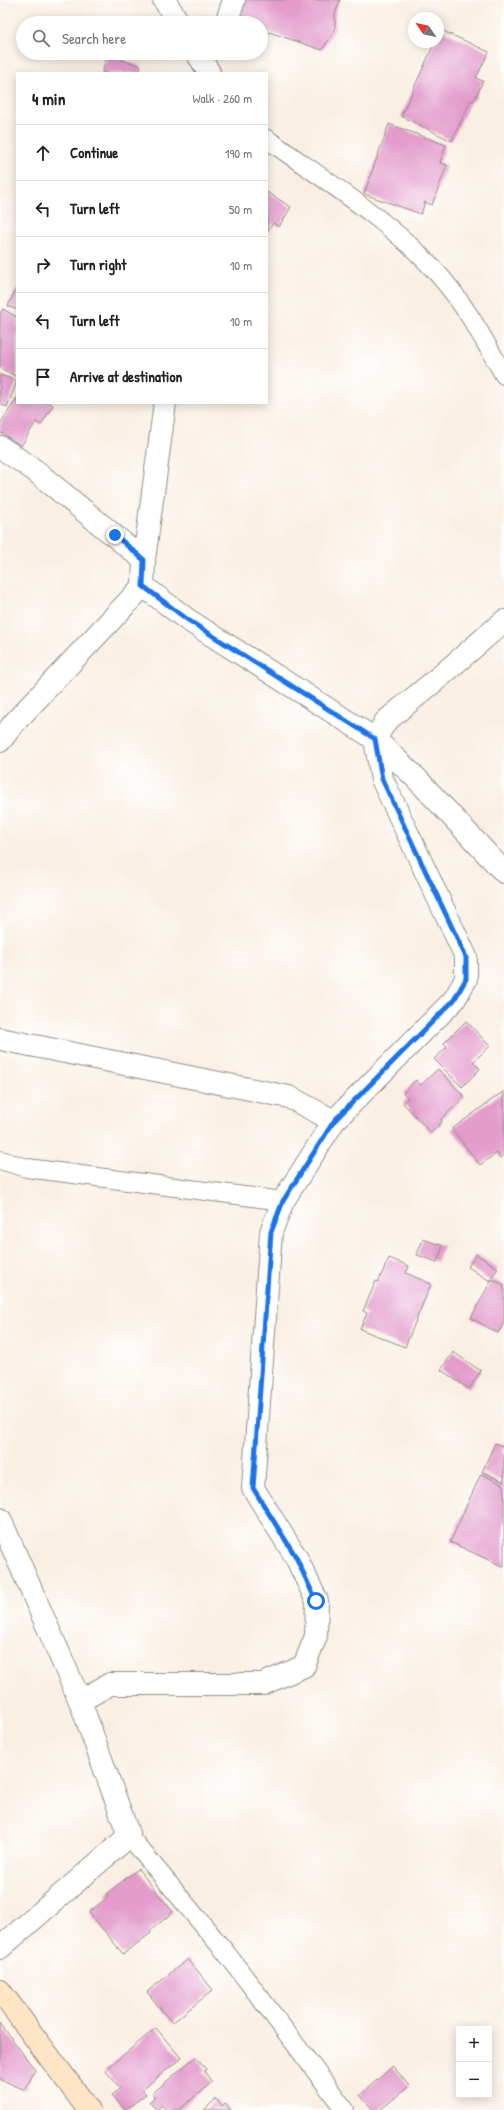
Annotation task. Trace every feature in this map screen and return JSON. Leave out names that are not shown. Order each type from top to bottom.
[{"type":"street","points":[[164,0],[174,16]]},
{"type":"street","points":[[228,16],[234,0]]},
{"type":"street","points":[[0,741],[15,722],[143,586],[144,560],[165,404]]},
{"type":"street","points":[[0,447],[33,469],[144,560]]},
{"type":"street","points":[[143,586],[188,620],[375,739],[416,778],[504,872]]},
{"type":"street","points":[[80,1701],[110,1684],[263,1684],[304,1666],[316,1636],[316,1601],[296,1557],[253,1488],[271,1232],[283,1201],[334,1121],[454,1000],[466,979],[466,957],[382,779],[375,739],[386,720],[443,674],[504,621]]},
{"type":"street","points":[[0,1039],[289,1097],[334,1121]]},
{"type":"street","points":[[0,1519],[80,1701],[129,1836],[0,1948]]},
{"type":"street","points":[[0,1991],[89,2110]]},
{"type":"lane","points":[[268,140],[385,224],[437,273],[468,311],[504,375]]},
{"type":"lane","points":[[0,1160],[27,1168],[283,1201]]},
{"type":"lane","points":[[129,1836],[227,1954],[345,2110]]},
{"type":"building","points":[[245,0],[340,0],[335,14],[335,30],[322,50],[269,32],[268,34],[268,16],[239,16]]},
{"type":"building","points":[[444,31],[489,52],[476,78],[483,81],[474,101],[471,100],[452,141],[401,116],[432,48],[444,48]]},
{"type":"building","points":[[106,60],[122,60],[141,66],[139,72],[102,72]]},
{"type":"building","points":[[389,124],[446,145],[440,163],[447,165],[432,205],[425,202],[421,214],[364,194]]},
{"type":"building","points":[[268,193],[291,207],[279,227],[273,223],[268,230]]},
{"type":"building","points":[[16,289],[16,310],[8,306]]},
{"type":"building","points":[[3,309],[16,316],[16,376],[0,368],[0,314]]},
{"type":"building","points":[[0,375],[16,381],[16,384],[7,407],[0,404]]},
{"type":"building","points":[[16,400],[16,404],[53,405],[41,425],[36,422],[21,446],[0,432],[0,424]]},
{"type":"building","points":[[466,1021],[490,1046],[473,1062],[480,1069],[462,1087],[434,1059],[447,1047],[444,1043]]},
{"type":"building","points":[[438,1069],[465,1097],[441,1119],[442,1122],[431,1133],[403,1103],[408,1098],[403,1093],[416,1080],[421,1085]]},
{"type":"building","points":[[504,1091],[504,1155],[500,1158],[497,1153],[480,1165],[452,1129]]},
{"type":"building","points":[[423,1239],[443,1246],[437,1262],[417,1255]]},
{"type":"building","points":[[476,1254],[498,1268],[490,1281],[468,1267]]},
{"type":"building","points":[[389,1258],[409,1266],[406,1273],[431,1284],[405,1347],[360,1329],[367,1313],[363,1311],[376,1281],[378,1282]]},
{"type":"building","points":[[492,1279],[504,1285],[504,1323],[498,1333],[471,1318]]},
{"type":"building","points":[[453,1352],[481,1371],[469,1389],[441,1370]]},
{"type":"building","points":[[504,1442],[504,1482],[482,1472],[495,1443],[502,1446]]},
{"type":"building","points":[[481,1474],[504,1485],[504,1567],[450,1542]]},
{"type":"building","points":[[138,1869],[173,1912],[150,1931],[151,1933],[123,1954],[89,1912],[108,1897],[106,1894]]},
{"type":"building","points":[[188,1959],[213,1990],[172,2023],[147,1992]]},
{"type":"building","points":[[0,2023],[35,2070],[25,2090],[0,2079]]},
{"type":"building","points":[[156,2028],[181,2058],[142,2090],[146,2094],[125,2110],[112,2095],[120,2088],[105,2070]]},
{"type":"building","points":[[195,2057],[206,2069],[204,2071],[212,2082],[179,2110],[166,2110],[162,2105],[157,2110],[149,2102],[155,2097],[153,2093]]},
{"type":"building","points":[[393,2066],[409,2086],[380,2110],[373,2110],[360,2095]]},
{"type":"building","points":[[216,2099],[222,2106],[225,2103],[231,2110],[204,2110]]},
{"type":"route","points":[[115,535],[144,560],[143,586],[188,620],[375,739],[382,779],[466,957],[466,979],[454,1000],[334,1121],[283,1201],[271,1232],[253,1488],[296,1557],[316,1601]]}]
